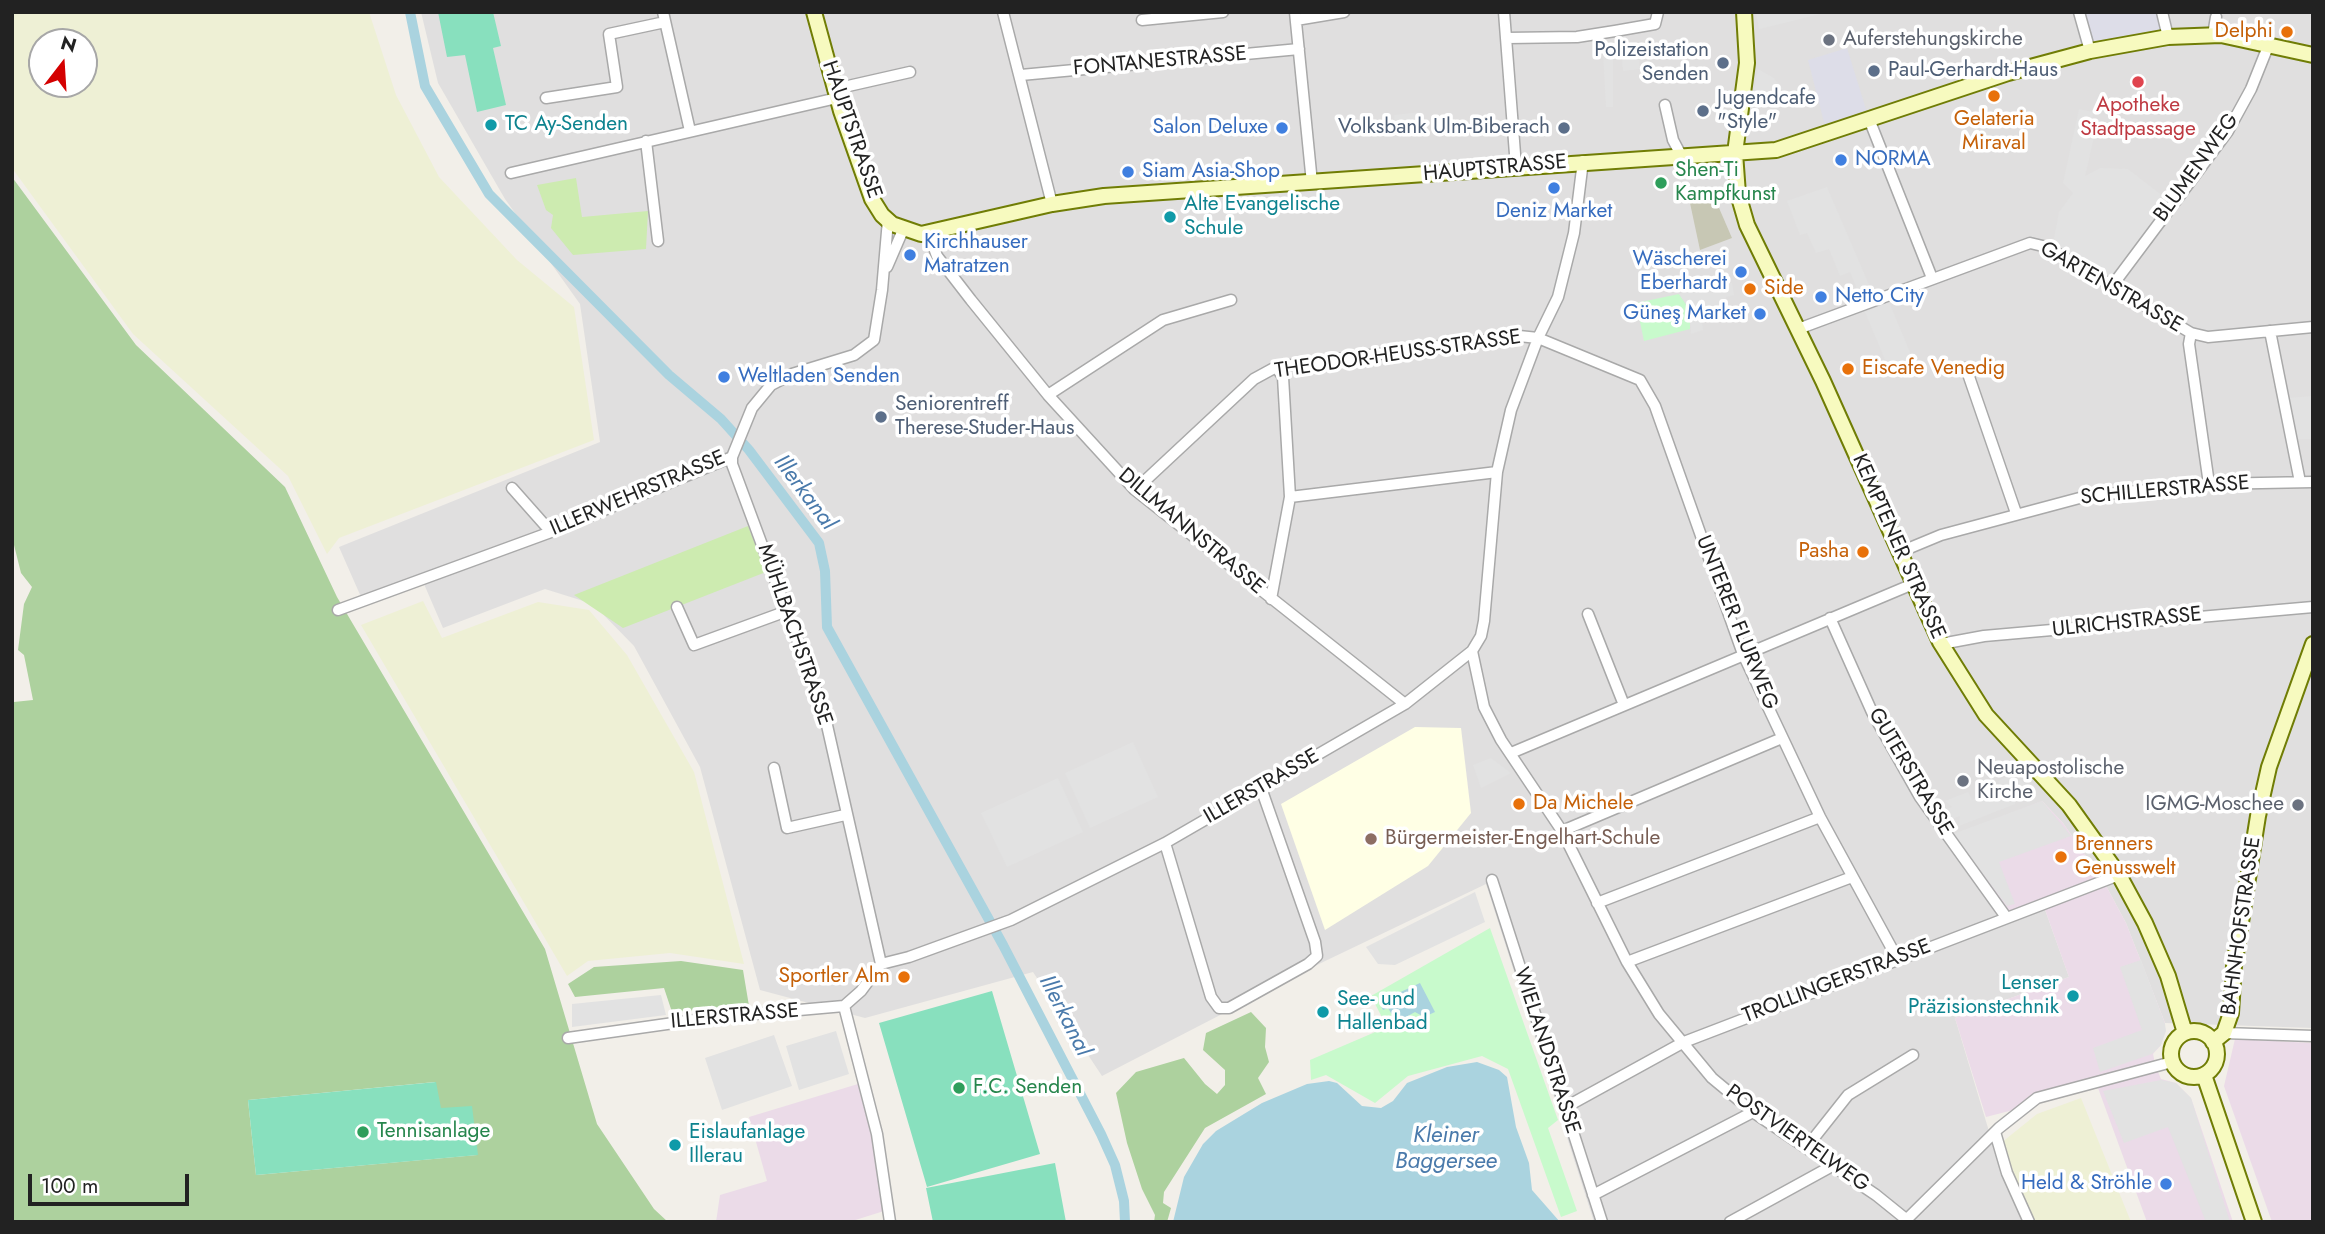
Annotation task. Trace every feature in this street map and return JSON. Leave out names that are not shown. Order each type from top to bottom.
[{"type":"main road","name":"HAUPTSTRASSE","points":[[814,12],[836,94],[877,208],[903,230],[929,234],[1052,204],[1174,190],[1312,183],[1787,147],[2008,73],[2090,51],[2168,37],[2213,35],[2269,44],[2313,55]]},
{"type":"main road","name":"KEMPTENER STRASSE","points":[[1744,12],[1747,63],[1735,153],[1738,194],[1747,225],[1798,329],[1941,644],[1986,715],[2069,805],[2119,876],[2145,923],[2168,976],[2185,1033]]},
{"type":"main road","name":"BAHNHOFSTRASSE","points":[[2218,1037],[2231,1013],[2234,970],[2258,816],[2269,767],[2313,644]]},
{"type":"main road","points":[[2185,1033],[2218,1037],[2216,1060],[2204,1075],[2184,1076],[2172,1062],[2174,1042],[2185,1033]]},
{"type":"main road","points":[[2204,1075],[2254,1222]]},
{"type":"street","points":[[1003,12],[1052,204]]},
{"type":"street","points":[[1142,20],[1223,12]]},
{"type":"street","points":[[1312,183],[1296,16],[1344,12]]},
{"type":"street","points":[[1504,12],[1516,167]]},
{"type":"street","points":[[1507,38],[1590,35],[1655,24],[1658,12]]},
{"type":"street","points":[[2079,12],[2090,51]]},
{"type":"street","points":[[2162,12],[2168,37]]},
{"type":"street","points":[[546,98],[617,86],[609,34],[664,17],[690,131]]},
{"type":"street","points":[[2213,35],[2216,17]]},
{"type":"street","name":"BLUMENWEG","points":[[2112,286],[2228,131],[2251,89],[2269,44]]},
{"type":"street","name":"FONTANESTRASSE","points":[[1021,75],[1299,49]]},
{"type":"street","points":[[511,173],[690,131],[910,72]]},
{"type":"street","points":[[1665,105],[1673,140],[1681,155]]},
{"type":"street","points":[[1869,119],[1932,278]]},
{"type":"street","points":[[646,141],[657,241]]},
{"type":"street","points":[[1472,652],[1481,636],[1484,621],[1497,472],[1511,410],[1538,338],[1558,297],[1574,233],[1583,162]]},
{"type":"street","name":"ILLERWEHRSTRASSE","points":[[338,610],[551,532],[733,454],[752,408],[771,385],[792,374],[854,355],[870,345],[877,330],[888,220]]},
{"type":"street","name":"ILLERWEHRSTRASSE","points":[[884,274],[903,230]]},
{"type":"street","name":"DILLMANNSTRASSE","points":[[929,234],[937,256],[1048,395],[1135,490],[1405,704]]},
{"type":"street","name":"GARTENSTRASSE","points":[[1798,329],[2030,243],[2047,247],[2190,333],[2208,337],[2313,327]]},
{"type":"street","points":[[1048,395],[1163,320],[1231,300]]},
{"type":"street","points":[[2270,331],[2300,482]]},
{"type":"street","points":[[2190,333],[2189,344],[2209,484]]},
{"type":"street","name":"THEODOR-HEUSS-STRASSE","points":[[1135,490],[1254,379],[1276,367],[1519,336],[1538,338]]},
{"type":"street","name":"UNTERER FLURWEG","points":[[1538,338],[1629,374],[1649,391],[1743,654],[1820,817],[1897,958]]},
{"type":"street","points":[[1271,599],[1290,497],[1283,377],[1276,367]]},
{"type":"street","points":[[1966,368],[2016,513]]},
{"type":"street","name":"MÜHLBACHSTRASSE","points":[[733,454],[732,464],[824,712],[845,815],[881,964]]},
{"type":"street","points":[[1290,497],[1497,472]]},
{"type":"street","name":"SCHILLERSTRASSE","points":[[1900,552],[2016,513],[2087,496],[2209,484],[2313,482]]},
{"type":"street","points":[[512,488],[551,532]]},
{"type":"street","points":[[1511,753],[1913,584]]},
{"type":"street","points":[[677,607],[694,645],[788,611]]},
{"type":"street","name":"ULRICHSTRASSE","points":[[1941,644],[1984,636],[2313,607]]},
{"type":"street","points":[[1588,614],[1624,705]]},
{"type":"street","name":"GUTERSTRASSE","points":[[1830,618],[1872,712],[1920,797],[2006,917]]},
{"type":"street","name":"ILLERSTRASSE","points":[[881,964],[1011,920],[1165,843],[1405,704],[1472,652]]},
{"type":"street","name":"POSTVIERTELWEG","points":[[1472,652],[1484,707],[1562,831],[1628,962],[1659,1014],[1712,1078],[1753,1112],[1876,1195],[1905,1221]]},
{"type":"street","points":[[1562,831],[1783,738]]},
{"type":"street","points":[[774,768],[787,828],[845,815]]},
{"type":"street","points":[[1165,843],[1211,997],[1219,1008],[1229,1008],[1308,964],[1317,956],[1315,942],[1261,788]]},
{"type":"street","points":[[1597,903],[1820,817]]},
{"type":"street","name":"TROLLINGERSTRASSE","points":[[1564,1108],[1684,1042],[1897,958],[2119,876]]},
{"type":"street","points":[[1628,962],[1853,877]]},
{"type":"street","name":"WIELANDSTRASSE","points":[[1492,880],[1602,1222]]},
{"type":"street","points":[[881,964],[861,991],[844,1006],[877,1134],[890,1222]]},
{"type":"street","name":"ILLERSTRASSE","points":[[568,1038],[709,1018],[844,1006]]},
{"type":"street","points":[[2218,1037],[2313,1036]]},
{"type":"street","points":[[1806,1148],[1848,1095],[1913,1055]]},
{"type":"street","points":[[1905,1221],[1995,1132],[2038,1098],[2172,1062]]},
{"type":"street","points":[[1593,1195],[1753,1112]]},
{"type":"street","points":[[1995,1132],[2007,1173],[2029,1222]]},
{"type":"street","points":[[1730,1222],[1832,1166]]},
{"type":"shaded area","points":[[12,12],[369,12],[396,95],[439,177],[517,260],[574,307],[594,440],[339,538],[327,554],[288,476],[133,334],[12,168]]},
{"type":"shaded area","points":[[421,12],[2313,12],[2313,1028],[2165,1023],[2126,923],[2104,882],[2063,823],[2042,801],[2043,904],[2069,977],[1955,1018],[1994,1148],[2027,1222],[1594,1222],[1486,884],[1321,963],[1102,1076],[1033,972],[865,1018],[760,990],[700,767],[634,646],[593,604],[545,589],[443,628],[424,584],[365,606],[339,547],[600,442],[580,304],[505,199],[438,83]]},
{"type":"shaded area","points":[[1756,12],[1820,12],[1821,14],[1759,29]]},
{"type":"shaded area","points":[[2079,12],[2162,12],[2168,37],[2090,51]]},
{"type":"shaded area","points":[[1638,48],[1640,69],[1623,71],[1621,50]]},
{"type":"shaded area","points":[[1847,48],[1869,119],[1827,134],[1808,60]]},
{"type":"shaded area","points":[[1603,52],[1613,52],[1613,107],[1606,107]]},
{"type":"shaded area","points":[[1758,69],[1774,78],[1783,89],[1769,90],[1770,102],[1751,105]]},
{"type":"shaded area","points":[[2079,109],[2094,112],[2090,127],[2096,129],[2085,176],[2100,168],[2128,169],[2172,203],[2112,284],[2052,249],[2059,212],[2073,193],[2063,183]]},
{"type":"shaded area","points":[[1421,112],[1423,129],[1395,130],[1394,115]]},
{"type":"shaded area","points":[[1827,187],[1870,287],[1858,292],[1850,272],[1840,276],[1829,249],[1816,253],[1807,233],[1800,235],[1787,201]]},
{"type":"shaded area","points":[[1713,194],[1732,238],[1700,250],[1690,203]]},
{"type":"shaded area","points":[[1732,283],[1734,295],[1726,297],[1728,310],[1701,317],[1703,330],[1691,334],[1690,310],[1679,294]]},
{"type":"shaded area","points":[[1889,302],[1912,357],[1888,367],[1865,312]]},
{"type":"shaded area","points":[[2313,396],[2313,439],[2297,439],[2289,398]]},
{"type":"shaded area","points":[[423,601],[442,638],[538,602],[589,610],[627,655],[694,772],[744,964],[670,953],[588,961],[567,976],[361,625]]},
{"type":"shaded area","name":"Bürgermeister-Engelhart-Schule","points":[[1415,727],[1461,728],[1471,813],[1428,866],[1325,930],[1281,804]]},
{"type":"shaded area","points":[[1133,742],[1158,797],[1090,828],[1065,773]]},
{"type":"shaded area","points":[[1491,758],[1511,773],[1481,788],[1473,765]]},
{"type":"shaded area","points":[[2009,776],[2013,783],[2021,780],[2030,788],[2017,793],[2015,804],[1959,826],[1960,816],[1939,824],[1933,814],[1952,807],[1945,801],[1968,792],[1972,800],[2001,789],[1998,781]]},
{"type":"shaded area","points":[[1058,778],[1083,832],[1007,867],[981,813]]},
{"type":"shaded area","points":[[2042,801],[2063,823],[2104,882],[2126,923],[2165,1023],[2161,1045],[2153,1054],[2156,1067],[2161,1079],[2176,1083],[2191,1098],[2233,1222],[2147,1222],[2098,1088],[1986,1117],[1955,1018],[2069,977],[2043,904],[2006,917],[1948,837]]},
{"type":"shaded area","points":[[2042,801],[2071,836],[1999,862],[2015,904],[2007,906],[1953,834]]},
{"type":"shaded area","points":[[1475,892],[1485,922],[1395,965],[1378,964],[1366,947]]},
{"type":"shaded area","points":[[2141,960],[2165,1024],[2166,1031],[2161,1045],[2152,1054],[2100,1072],[2093,1048],[2142,1030],[2120,967]]},
{"type":"shaded area","points":[[661,995],[666,1015],[572,1027],[572,1004]]},
{"type":"shaded area","points":[[836,1031],[849,1074],[799,1090],[786,1046]]},
{"type":"shaded area","points":[[774,1035],[792,1086],[722,1110],[705,1058]]},
{"type":"shaded area","points":[[2235,1039],[2313,1043],[2313,1222],[2272,1222],[2224,1086]]},
{"type":"shaded area","points":[[2161,1080],[2176,1083],[2191,1098],[2230,1222],[2206,1222],[2168,1127],[2124,1143],[2103,1091]]},
{"type":"shaded area","points":[[858,1084],[879,1165],[884,1211],[849,1222],[716,1222],[720,1195],[767,1181],[749,1117]]},
{"type":"shaded area","points":[[2081,1098],[2131,1222],[2035,1222],[2001,1143],[2037,1114]]},
{"type":"green space","points":[[438,12],[493,12],[501,46],[493,48],[506,105],[477,112],[465,55],[447,57]]},
{"type":"green space","points":[[12,177],[136,345],[285,487],[337,597],[545,949],[597,1124],[654,1209],[668,1222],[12,1222],[12,698],[14,702],[33,700],[24,655],[18,650],[24,604],[32,587],[21,573],[12,537]],"holes":[[[435,1082],[440,1108],[477,1155],[256,1175],[248,1100]]]},
{"type":"green space","points":[[576,178],[582,217],[648,211],[646,249],[573,255],[551,228],[553,215],[546,210],[537,185]]},
{"type":"green space","points":[[1679,294],[1690,310],[1690,329],[1644,341],[1636,303]]},
{"type":"green space","points":[[748,526],[766,572],[623,628],[574,595]]},
{"type":"green space","points":[[1490,928],[1558,1120],[1548,1128],[1577,1211],[1561,1217],[1508,1069],[1482,1056],[1408,1076],[1375,1103],[1326,1075],[1311,1080],[1310,1060],[1387,1027],[1371,996]]},
{"type":"green space","points":[[681,961],[743,970],[749,1006],[672,1012],[664,988],[575,997],[568,984],[594,967]]},
{"type":"green space","name":"F.C. Senden","points":[[992,991],[1040,1154],[927,1187],[879,1023]]},
{"type":"green space","points":[[1251,1012],[1266,1028],[1265,1047],[1269,1062],[1258,1078],[1266,1094],[1205,1128],[1164,1192],[1163,1203],[1171,1208],[1167,1222],[1154,1222],[1155,1215],[1142,1189],[1127,1143],[1116,1093],[1136,1072],[1184,1058],[1217,1094],[1225,1085],[1225,1070],[1203,1050],[1206,1033]]},
{"type":"green space","name":"Tennisanlage","points":[[436,1082],[441,1108],[472,1106],[478,1155],[256,1175],[248,1100]]},
{"type":"green space","points":[[1055,1163],[1066,1222],[933,1222],[926,1188]]},
{"type":"water","points":[[1420,983],[1435,1012],[1424,1017],[1415,1012],[1406,1017],[1408,1022],[1400,1028],[1388,1008],[1383,1010],[1379,1002]]},
{"type":"water","name":"Kleiner Baggersee","points":[[1477,1062],[1499,1070],[1507,1077],[1516,1127],[1529,1163],[1532,1190],[1560,1222],[1173,1222],[1184,1177],[1203,1144],[1216,1131],[1262,1103],[1307,1084],[1329,1081],[1337,1083],[1362,1106],[1381,1108],[1393,1101],[1407,1083],[1447,1067]]},
{"type":"waterway","name":"Illerkanal","points":[[410,12],[425,86],[489,194],[669,375],[721,419],[749,450],[819,543],[825,571],[827,627],[1003,945],[1101,1134],[1115,1165],[1124,1201],[1125,1222]]},
{"type":"place","name":"Delphi","points":[[2287,32]]},
{"type":"place","name":"Auferstehungskirche","points":[[1829,40]]},
{"type":"place","name":"Polizeistation Senden","points":[[1723,63]]},
{"type":"place","name":"Paul-Gerhardt-Haus","points":[[1874,71]]},
{"type":"place","name":"Apotheke Stadtpassage","points":[[2138,82]]},
{"type":"place","name":"Gelateria Miraval","points":[[1994,96]]},
{"type":"place","name":"Jugendcafe \"Style\"","points":[[1703,111]]},
{"type":"place","name":"TC Ay-Senden","points":[[491,125]]},
{"type":"place","name":"Salon Deluxe","points":[[1282,128]]},
{"type":"place","name":"Volksbank Ulm-Biberach","points":[[1564,128]]},
{"type":"place","name":"NORMA","points":[[1841,160]]},
{"type":"place","name":"Siam Asia-Shop","points":[[1128,172]]},
{"type":"place","name":"Shen-Ti Kampfkunst","points":[[1661,183]]},
{"type":"place","name":"Deniz Market","points":[[1554,188]]},
{"type":"place","name":"Alte Evangelische Schule","points":[[1170,217]]},
{"type":"place","name":"Kirchhauser Matratzen","points":[[910,255]]},
{"type":"place","name":"Wäscherei Eberhardt","points":[[1741,272]]},
{"type":"place","name":"Side","points":[[1750,289]]},
{"type":"place","name":"Netto City","points":[[1821,297]]},
{"type":"place","name":"Güneş Market","points":[[1760,314]]},
{"type":"place","name":"Eiscafe Venedig","points":[[1848,369]]},
{"type":"place","name":"Weltladen Senden","points":[[724,377]]},
{"type":"place","name":"Seniorentreff Therese-Studer-Haus","points":[[881,417]]},
{"type":"place","name":"Pasha","points":[[1863,552]]},
{"type":"place","name":"Neuapostolische Kirche","points":[[1963,781]]},
{"type":"place","name":"Da Michele","points":[[1519,804]]},
{"type":"place","name":"IGMG-Moschee","points":[[2298,805]]},
{"type":"place","name":"Bürgermeister-Engelhart-Schule","points":[[1371,839]]},
{"type":"place","name":"Brenners Genusswelt","points":[[2061,857]]},
{"type":"place","name":"Sportler Alm","points":[[904,977]]},
{"type":"place","name":"Lenser Präzisionstechnik","points":[[2073,996]]},
{"type":"place","name":"See- und Hallenbad","points":[[1323,1012]]},
{"type":"place","name":"F.C. Senden","points":[[959,1088]]},
{"type":"place","name":"Tennisanlage","points":[[363,1132]]},
{"type":"place","name":"Eislaufanlage Illerau","points":[[675,1145]]},
{"type":"place","name":"Held & Ströhle","points":[[2166,1184]]}]
